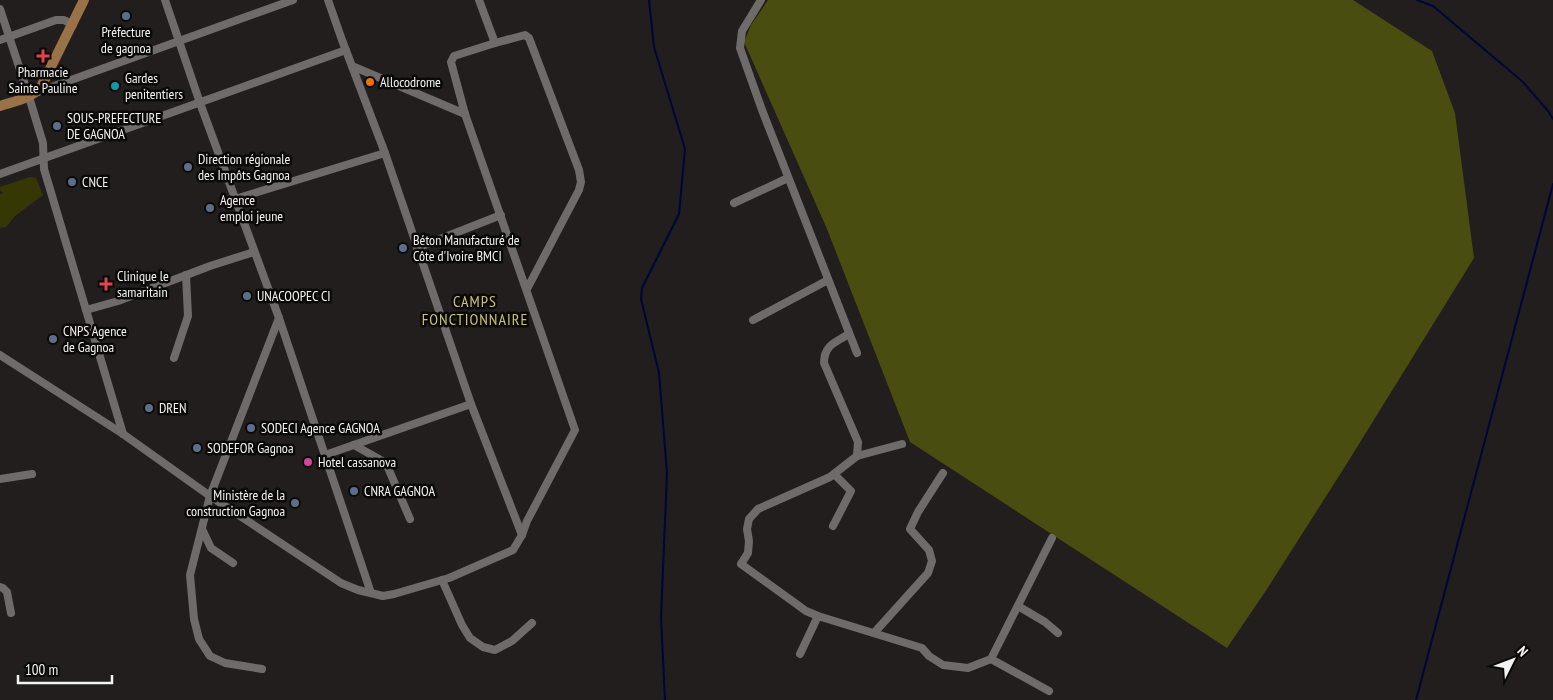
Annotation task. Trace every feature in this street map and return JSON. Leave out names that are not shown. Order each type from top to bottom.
[{"type":"main road","points":[[0,106],[32,95],[44,80],[84,0]]},
{"type":"street","points":[[165,0],[200,103],[279,318],[371,593]]},
{"type":"street","points":[[32,95],[293,0]]},
{"type":"street","points":[[328,0],[384,153],[471,404],[522,535]]},
{"type":"street","points":[[479,0],[495,43]]},
{"type":"street","points":[[758,1],[742,32],[740,48],[788,178],[857,353]]},
{"type":"street","points":[[0,10],[32,95],[42,143],[44,169],[123,434]]},
{"type":"street","points":[[0,40],[56,20],[64,20],[73,25]]},
{"type":"street","points":[[0,355],[123,434],[210,496],[341,583],[383,596],[442,580],[513,550],[575,430],[465,114],[451,62],[451,58],[454,56],[525,35],[529,38],[579,170],[581,182],[579,190],[527,289]]},
{"type":"street","points":[[0,174],[346,50]]},
{"type":"street","points":[[352,66],[465,114]]},
{"type":"street","points":[[235,199],[384,153]]},
{"type":"street","points":[[734,203],[788,178]]},
{"type":"street","points":[[417,248],[501,215]]},
{"type":"street","points":[[86,310],[118,302],[210,266],[254,252]]},
{"type":"street","points":[[174,358],[188,316],[186,275]]},
{"type":"street","points":[[753,320],[828,280]]},
{"type":"street","points":[[262,669],[225,663],[210,656],[199,639],[194,619],[190,575],[210,496],[279,318]]},
{"type":"street","points":[[849,334],[828,347],[824,354],[824,363],[858,442],[857,456]]},
{"type":"street","points":[[326,455],[471,404]]},
{"type":"street","points":[[902,444],[857,456],[830,477],[758,510],[749,519],[747,529],[750,541],[748,553],[741,564],[806,611],[922,648],[929,656],[943,665],[968,668],[991,659],[1052,538]]},
{"type":"street","points":[[354,445],[386,463],[410,519]]},
{"type":"street","points":[[874,633],[928,573],[932,561],[928,550],[910,529],[918,512],[943,473]]},
{"type":"street","points":[[0,479],[32,474]]},
{"type":"street","points":[[833,526],[850,491],[834,474]]},
{"type":"street","points":[[202,529],[211,548],[233,563]]},
{"type":"street","points":[[442,580],[462,625],[470,638],[483,647],[495,650],[512,641],[532,623]]},
{"type":"street","points":[[0,587],[7,592],[11,613]]},
{"type":"street","points":[[1018,606],[1045,622],[1058,633]]},
{"type":"street","points":[[800,654],[818,616]]},
{"type":"street","points":[[991,659],[1049,691]]},
{"type":"shaded area","points":[[30,177],[36,178],[43,195],[15,216],[6,227],[0,228],[0,194],[3,193],[0,187]]},
{"type":"green space","points":[[768,0],[1353,0],[1432,51],[1455,113],[1474,258],[1346,465],[1227,648],[910,442],[827,229],[744,42],[751,25]]},
{"type":"waterway","points":[[649,0],[654,47],[685,149],[679,214],[642,288],[641,299],[659,373],[667,473],[661,618],[665,700]]},
{"type":"waterway","points":[[1417,0],[1433,6],[1523,82],[1553,119]]},
{"type":"waterway","points":[[1416,700],[1553,184]]},
{"type":"place","name":"Préfecture de gagnoa","points":[[126,16]]},
{"type":"place","name":"Pharmacie Sainte Pauline","points":[[43,56]]},
{"type":"place","name":"Allocodrome","points":[[370,82]]},
{"type":"place","name":"Gardes penitentiers","points":[[115,86]]},
{"type":"place","name":"SOUS-PREFECTURE DE GAGNOA","points":[[57,126]]},
{"type":"place","name":"Direction régionale des Impôts Gagnoa","points":[[188,167]]},
{"type":"place","name":"CNCE","points":[[72,182]]},
{"type":"place","name":"Agence emploi jeune","points":[[210,208]]},
{"type":"place","name":"Béton Manufacturé de Côte d'Ivoire BMCI","points":[[403,248]]},
{"type":"place","name":"Clinique le samaritain","points":[[106,284]]},
{"type":"place","name":"UNACOOPEC CI","points":[[247,296]]},
{"type":"place","name":"CNPS Agence de Gagnoa","points":[[53,339]]},
{"type":"place","name":"DREN","points":[[149,408]]},
{"type":"place","name":"SODECI Agence GAGNOA","points":[[251,428]]},
{"type":"place","name":"SODEFOR Gagnoa","points":[[197,448]]},
{"type":"place","name":"Hotel cassanova","points":[[308,462]]},
{"type":"place","name":"CNRA GAGNOA","points":[[354,491]]},
{"type":"place","name":"Ministère de la construction Gagnoa","points":[[295,503]]},
{"type":"district","name":"CAMPS FONCTIONNAIRE","points":[[475,310]]}]
